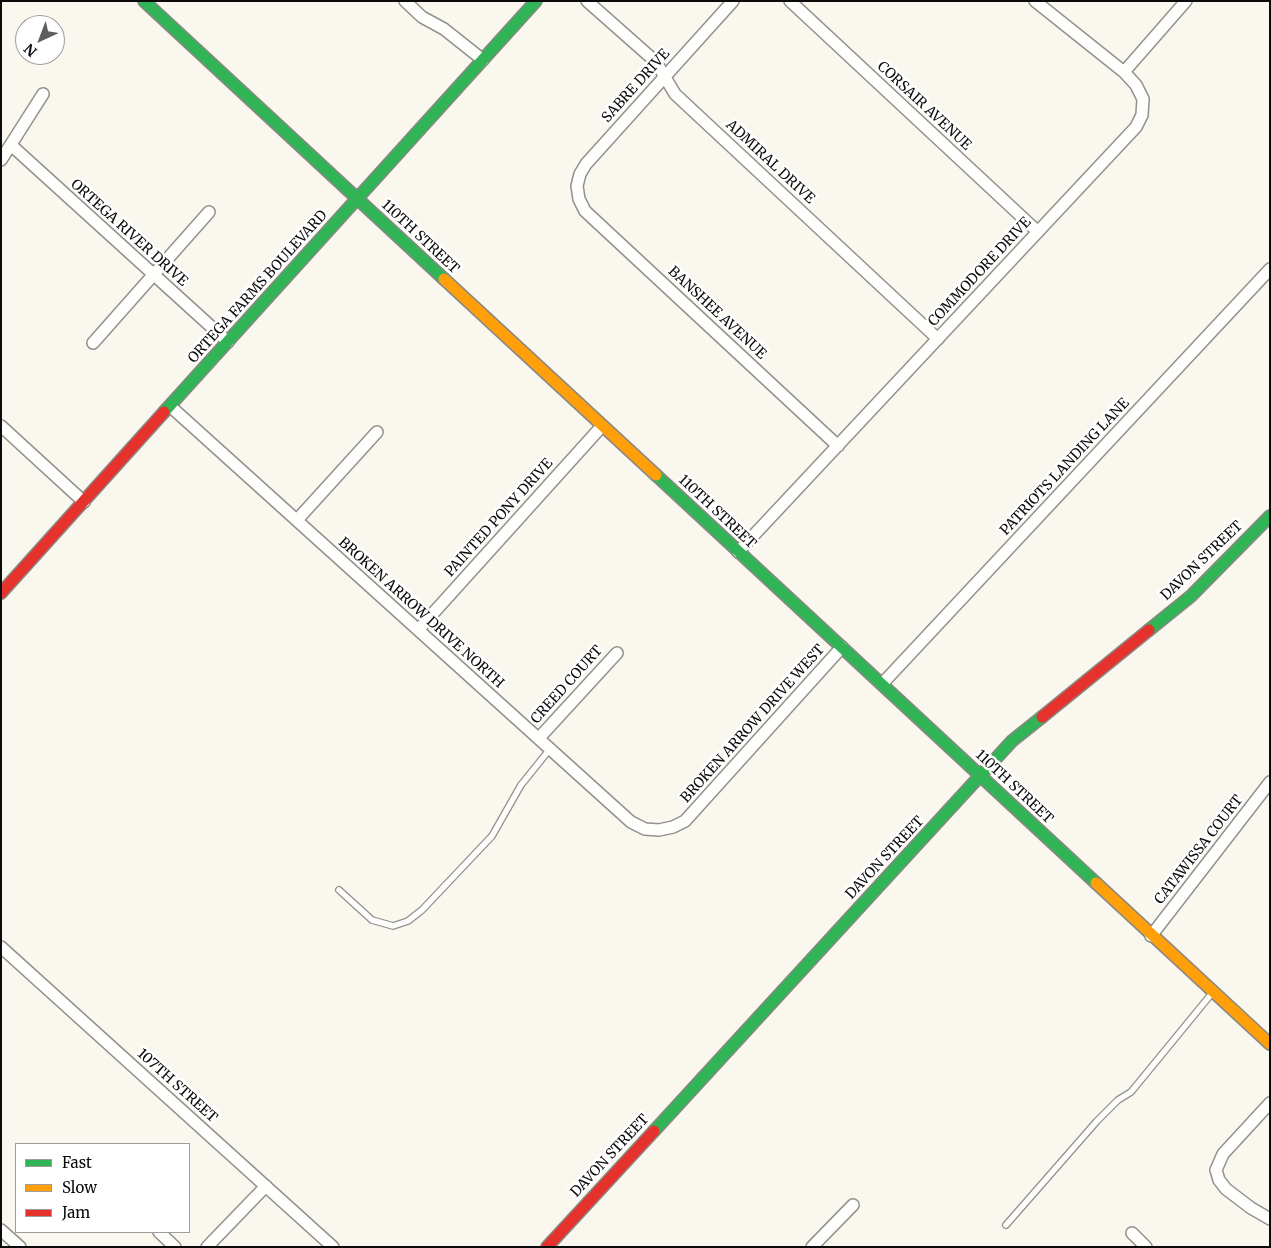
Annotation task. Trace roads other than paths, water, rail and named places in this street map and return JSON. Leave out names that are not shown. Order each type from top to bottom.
[{"type":"street","name":"110TH STREET","points":[[144,1],[981,775],[1151,936],[1270,1044]]},
{"type":"street","points":[[405,1],[422,17],[444,29],[482,60]]},
{"type":"street","name":"ORTEGA FARMS BOULEVARD","points":[[1,593],[536,1]]},
{"type":"street","name":"ADMIRAL DRIVE","points":[[587,1],[656,62],[675,94],[938,339]]},
{"type":"street","name":"SABRE DRIVE","points":[[579,199],[577,186],[580,174],[586,164],[733,1]]},
{"type":"street","name":"CORSAIR AVENUE","points":[[790,1],[1038,232]]},
{"type":"street","name":"COMMODORE DRIVE","points":[[738,552],[1136,127],[1142,115],[1143,99],[1136,85],[1124,72],[1036,1]]},
{"type":"street","points":[[1124,72],[1186,1]]},
{"type":"street","points":[[1,160],[43,94]]},
{"type":"street","name":"ORTEGA RIVER DRIVE","points":[[11,145],[228,342]]},
{"type":"street","name":"BANSHEE AVENUE","points":[[579,199],[585,211],[838,446]]},
{"type":"street","points":[[93,343],[209,212]]},
{"type":"street","name":"PATRIOTS LANDING LANE","points":[[882,684],[1270,269]]},
{"type":"street","name":"BROKEN ARROW DRIVE NORTH","points":[[170,406],[631,822],[645,829],[659,830]]},
{"type":"street","points":[[1,426],[84,502]]},
{"type":"street","name":"PAINTED PONY DRIVE","points":[[418,630],[602,426]]},
{"type":"street","points":[[297,520],[377,432]]},
{"type":"street","name":"DAVON STREET","points":[[547,1247],[1012,741],[1191,596],[1270,516]]},
{"type":"street","name":"BROKEN ARROW DRIVE WEST","points":[[659,830],[673,827],[685,821],[693,814],[842,647]]},
{"type":"street","name":"CREED COURT","points":[[539,738],[617,652]]},
{"type":"street","name":"CATAWISSA COURT","points":[[1151,936],[1270,782]]},
{"type":"street","name":"107TH STREET","points":[[1,948],[333,1247]]},
{"type":"street","points":[[1270,1103],[1223,1154],[1216,1170],[1219,1180],[1226,1189],[1251,1208],[1270,1219]]},
{"type":"street","points":[[208,1247],[266,1186]]},
{"type":"street","points":[[812,1247],[854,1205]]},
{"type":"street","points":[[1,1230],[20,1247]]},
{"type":"street","points":[[160,1233],[175,1247]]},
{"type":"street","points":[[1132,1233],[1146,1247]]},
{"type":"lane","points":[[339,890],[372,920],[392,926],[408,921],[422,910],[492,836],[521,785],[550,749]]},
{"type":"lane","points":[[1006,1225],[1111,1107],[1131,1092],[1213,992]]}]
